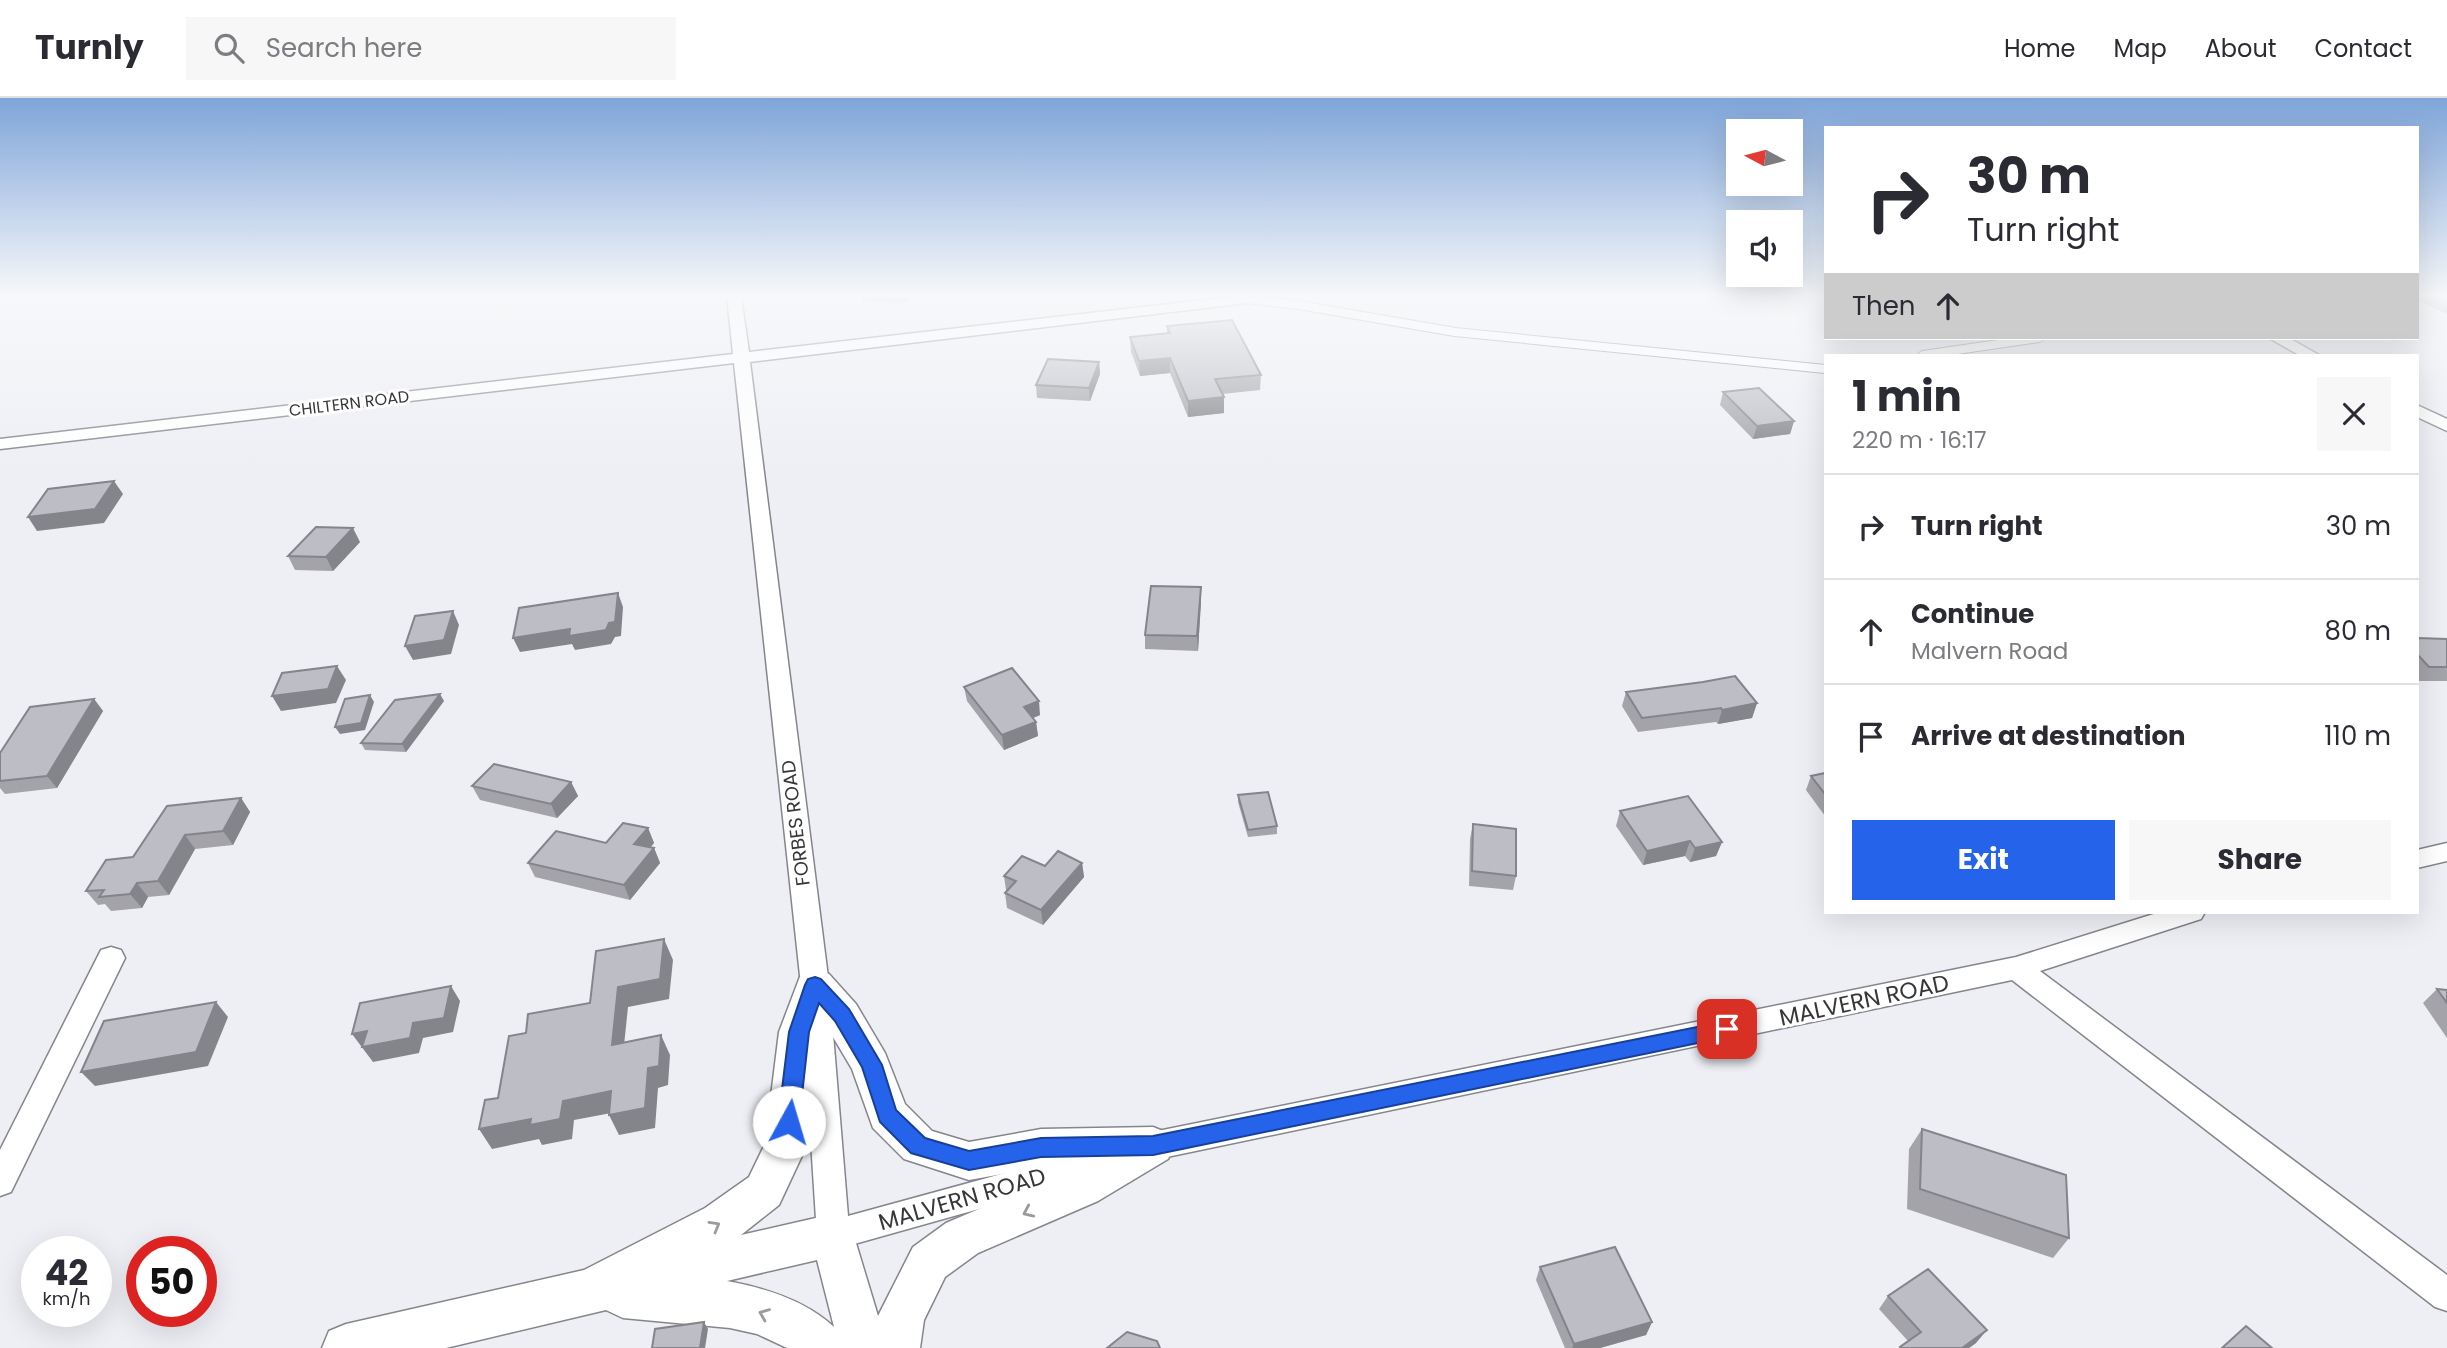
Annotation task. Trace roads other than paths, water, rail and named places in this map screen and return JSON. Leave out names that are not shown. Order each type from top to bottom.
[{"type":"main road","points":[[589,1292],[721,1223],[764,1191],[786,1146],[799,1032],[815,985],[842,1015],[872,1065],[888,1115],[919,1146],[969,1161],[1041,1148],[1153,1146]]},
{"type":"main road","points":[[896,1348],[901,1315],[929,1262],[961,1238],[1083,1187],[1153,1146]]},
{"type":"main road","name":"MALVERN ROAD","points":[[346,1348],[833,1235]]},
{"type":"main road","name":"FORBES ROAD","points":[[833,1235],[863,1348]]},
{"type":"main road","points":[[589,1292],[748,1307],[809,1333],[822,1348]]},
{"type":"street","name":"CHILTERN ROAD","points":[[0,444],[763,354]]},
{"type":"street","name":"FORBES ROAD","points":[[740,357],[815,985],[833,1235]]},
{"type":"street","points":[[2419,411],[2447,426]]},
{"type":"street","points":[[2419,859],[2447,852]]},
{"type":"street","name":"MALVERN ROAD","points":[[833,1235],[1153,1146],[2016,968],[2186,914]]},
{"type":"street","points":[[0,1182],[111,958]]},
{"type":"street","points":[[2016,968],[2447,1295]]},
{"type":"lane","points":[[1678,354],[1824,369]]}]
